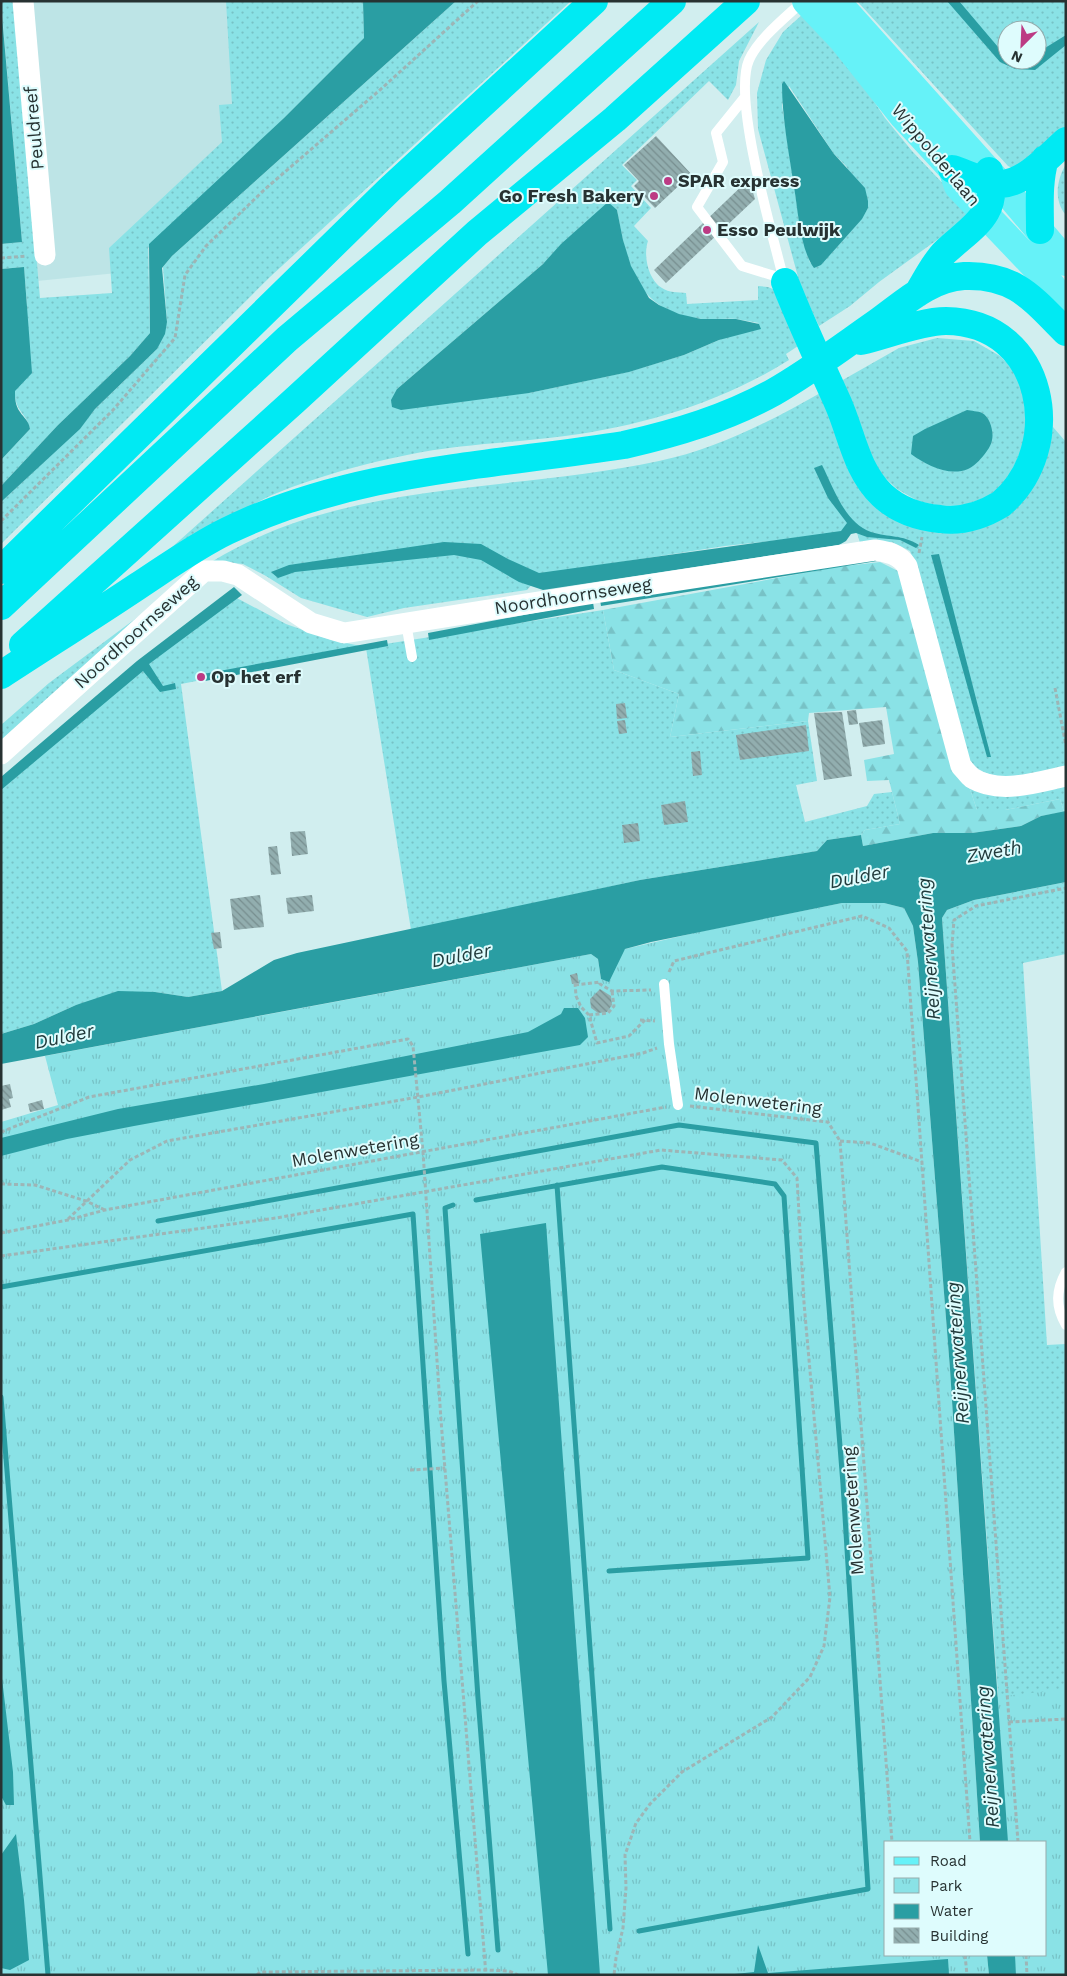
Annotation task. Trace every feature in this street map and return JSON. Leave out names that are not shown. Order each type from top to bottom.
[{"type":"highway","points":[[1,570],[390,189],[594,1]]},
{"type":"highway","points":[[1,606],[288,339],[450,202],[672,1]]},
{"type":"highway","points":[[1,664],[287,408],[477,233],[616,119],[746,1]]},
{"type":"highway","points":[[952,169],[994,179],[1014,180],[1025,175],[1066,141]]},
{"type":"highway","points":[[1040,230],[1040,194],[1045,159]]},
{"type":"highway","points":[[918,293],[944,252],[972,230],[985,214],[990,201],[994,179]]},
{"type":"highway","points":[[1,675],[179,558],[228,531],[296,503],[350,487],[422,472],[594,450],[657,438],[685,430],[735,412],[775,391],[844,346],[918,293],[940,282],[958,277],[979,276],[998,279],[1012,284],[1024,291],[1066,332]]},
{"type":"highway","points":[[785,282],[802,326],[839,405],[858,460],[870,481],[894,505],[921,516],[947,520],[977,516],[992,510],[1014,494],[1030,478],[1042,453],[1046,436],[1046,403],[1042,386],[1034,368],[1006,340],[978,327],[945,321],[920,325],[844,346]]},
{"type":"main road","name":"Wippolderlaan","points":[[805,1],[836,12],[994,179],[1066,262]]},
{"type":"main road","name":"Wippolderlaan","points":[[836,12],[842,39],[880,89],[952,169],[958,186],[1046,280],[1066,309]]},
{"type":"street","name":"Peuldreef","points":[[23,1],[45,255]]},
{"type":"street","name":"Noordhoornseweg","points":[[1,754],[204,572],[223,571],[238,575],[311,623],[344,633],[875,550],[892,553],[903,560],[907,566],[962,766],[972,777],[990,784],[1012,787],[1066,776]]},
{"type":"lane","points":[[785,282],[755,158],[745,97],[744,78],[748,60],[757,45],[805,1]]},
{"type":"lane","points":[[745,97],[716,133],[723,162],[697,207],[742,266],[778,277],[785,282]]},
{"type":"lane","points":[[406,623],[412,657]]},
{"type":"lane","points":[[664,987],[669,1044],[678,1105]]},
{"type":"lane","points":[[1066,1272],[1061,1281],[1057,1299],[1060,1315],[1066,1325]]},
{"type":"path","points":[[1,520],[113,410],[175,338],[186,275],[206,246],[264,190],[388,83],[478,1]]},
{"type":"path","points":[[1,258],[45,255]]},
{"type":"path","points":[[1055,688],[1066,746]]},
{"type":"path","points":[[1018,1841],[953,937],[954,920],[976,906],[1066,888]]},
{"type":"path","points":[[645,1020],[629,1036],[597,1043],[589,1015],[581,1007],[575,984],[600,982],[600,984],[612,992],[664,987],[674,961],[862,916],[889,928],[907,951],[970,1841]]},
{"type":"path","points":[[589,1015],[608,1013],[614,1006],[612,992]]},
{"type":"path","points":[[1,1132],[88,1097],[408,1039],[413,1046],[424,1164],[445,1468],[486,1975]]},
{"type":"path","points":[[68,1220],[130,1160],[167,1141],[418,1097],[643,1053],[669,1044]]},
{"type":"path","name":"Molenwetering","points":[[1,1233],[68,1220],[105,1210],[678,1105],[828,1122],[840,1141],[892,1841]]},
{"type":"path","points":[[840,1141],[870,1143],[922,1162]]},
{"type":"path","points":[[1,1256],[276,1218],[661,1150],[782,1160],[797,1178],[803,1295],[830,1597],[824,1646],[810,1677],[772,1717],[682,1772],[650,1804],[636,1823],[625,1855],[626,1888],[623,1928],[614,1974]]},
{"type":"path","points":[[1,1184],[35,1185],[86,1201],[105,1210]]},
{"type":"path","points":[[410,1470],[445,1468]]},
{"type":"path","points":[[1009,1722],[1066,1719]]},
{"type":"path","points":[[966,1956],[967,1975]]},
{"type":"path","points":[[1026,1956],[1027,1975]]},
{"type":"path","points":[[257,1975],[260,1972],[337,1970],[486,1970],[509,1971],[518,1975]]},
{"type":"shaded area","points":[[1,1],[430,1],[157,269],[17,283],[1,129]]},
{"type":"green space","points":[[1,1],[14,1],[40,298],[112,293],[109,248],[222,142],[219,105],[232,104],[226,1],[363,1],[364,38],[284,118],[148,248],[150,333],[130,356],[58,425],[1,486],[1,460],[30,429],[15,398],[15,381],[27,314],[24,267],[1,269],[1,244],[22,242]]},
{"type":"green space","points":[[456,1],[571,1],[271,276],[1,544],[1,502],[79,429],[95,409],[157,349],[167,322],[163,267],[172,256]]},
{"type":"green space","points":[[857,1],[1066,1],[1066,130],[1016,170],[1008,166]]},
{"type":"green space","points":[[804,13],[849,64],[885,118],[912,151],[971,213],[850,306],[819,326],[801,288],[758,129],[757,93],[766,60],[783,32]],"holes":[[[789,86],[834,154],[846,166],[868,208],[849,232],[810,263],[799,219],[782,105]]]},
{"type":"green space","points":[[759,22],[739,61],[736,85],[728,100],[709,81],[622,165],[637,180],[631,186],[651,208],[634,226],[648,241],[646,253],[648,267],[657,284],[668,291],[686,293],[687,304],[758,300],[758,286],[775,290],[801,344],[786,354],[789,360],[737,388],[709,400],[652,419],[594,432],[427,451],[374,462],[325,476],[264,499],[161,557]],"holes":[[[617,210],[625,249],[638,282],[649,296],[662,307],[680,315],[702,319],[736,319],[759,323],[684,355],[628,372],[529,393],[397,389],[543,264]]]},
{"type":"green space","points":[[1066,164],[1066,215],[1059,203],[1058,190],[1060,176]]},
{"type":"green space","points":[[937,338],[974,341],[1000,356],[1019,375],[1033,423],[1007,482],[987,497],[964,505],[940,506],[918,501],[897,489],[880,473],[866,444],[841,381],[899,348]]},
{"type":"green space","points":[[822,392],[838,430],[917,522],[1033,484],[1046,456],[1053,427],[1066,442],[1066,769],[1014,778],[1002,777],[979,769],[968,760],[923,586],[910,551],[892,542],[860,543],[855,526],[842,533],[725,546],[556,572],[538,578],[527,590],[404,608],[367,617],[301,598],[243,564],[213,561],[265,534],[318,515],[374,502],[431,492],[603,471],[681,456],[743,433]]},
{"type":"green space","points":[[213,561],[1,748],[1,725],[49,683]]},
{"type":"green space","points":[[880,562],[898,571],[962,783],[970,789],[977,810],[1005,810],[1060,799],[1064,812],[1041,816],[1021,826],[972,833],[933,833],[863,846],[861,835],[865,830],[900,824],[889,780],[867,781],[864,760],[894,754],[886,707],[809,713],[808,721],[670,737],[679,694],[614,670],[603,610],[837,567]]},
{"type":"green space","points":[[233,596],[286,624],[331,640],[366,647],[603,610],[614,670],[679,694],[670,737],[808,721],[817,781],[796,785],[805,822],[867,806],[874,794],[892,792],[900,824],[865,830],[861,835],[827,840],[817,851],[640,880],[411,930],[366,648],[181,684],[222,991],[188,997],[155,992],[76,1005],[34,1024],[1,1034],[1,781]]},
{"type":"green space","points":[[1066,782],[1066,811],[1064,812],[1060,799],[1005,810],[977,810],[970,789],[990,791]]},
{"type":"green space","points":[[1066,882],[1066,954],[1023,963],[1047,1345],[1066,1344],[1066,1975],[1047,1956],[1047,1841],[1004,1778],[942,918],[947,910],[974,900]]},
{"type":"green space","points":[[842,903],[884,903],[904,908],[913,926],[918,962],[950,1369],[980,1841],[884,1841],[884,1956],[987,1956],[989,1975],[1,1975],[1,1122],[58,1105],[45,1056],[591,954],[598,959],[601,979],[625,949]]},
{"type":"green space","points":[[1066,1689],[1066,1975],[1016,1975],[1014,1956],[1047,1956],[1047,1841],[1006,1841],[996,1697]]},
{"type":"water","points":[[363,1],[456,1],[172,256],[162,268],[167,322],[165,334],[157,349],[95,409],[80,429],[1,502],[1,486],[58,425],[130,356],[150,333],[149,244],[284,118],[364,38]]},
{"type":"water","points":[[947,1],[959,1],[997,46],[997,59]]},
{"type":"water","points":[[1,5],[22,242],[1,244]]},
{"type":"water","points":[[1066,35],[1066,45],[1047,60],[1047,47]]},
{"type":"water","points":[[784,81],[834,154],[865,188],[868,201],[868,208],[862,219],[821,265],[814,268],[806,251],[798,218],[784,123],[782,84]]},
{"type":"water","points":[[608,202],[617,210],[631,266],[649,298],[679,314],[701,319],[736,319],[759,324],[761,329],[719,340],[684,355],[629,372],[529,393],[401,410],[392,407],[391,400],[397,389],[543,264],[561,244]]},
{"type":"water","points":[[24,267],[32,373],[15,391],[15,396],[17,407],[30,429],[1,460],[1,269]]},
{"type":"water","points":[[967,410],[980,412],[985,415],[992,429],[991,444],[983,457],[975,464],[961,471],[946,471],[931,466],[911,454],[913,436]]},
{"type":"water","points":[[822,465],[841,504],[862,528],[871,532],[901,538],[919,545],[916,548],[900,540],[867,537],[856,533],[851,534],[846,541],[839,545],[543,590],[519,582],[481,560],[454,555],[295,572],[278,578],[271,572],[289,565],[444,542],[481,544],[539,573],[841,531],[847,523],[828,498],[814,468]]},
{"type":"water","points":[[939,554],[991,757],[987,757],[931,555]]},
{"type":"water","points":[[875,555],[877,561],[601,606],[600,600]]},
{"type":"water","points":[[234,587],[242,595],[149,664],[163,686],[175,683],[176,689],[160,692],[143,671],[1,790],[1,777],[137,661]]},
{"type":"water","points":[[593,602],[594,609],[429,640],[428,633]]},
{"type":"water","points":[[387,640],[388,646],[205,681],[203,674]]},
{"type":"water","points":[[1066,811],[1066,882],[974,900],[947,910],[942,918],[1008,1841],[980,1841],[950,1369],[918,962],[913,926],[904,908],[884,903],[842,903],[651,942],[625,949],[609,982],[601,979],[598,959],[591,954],[1,1064],[1,1034],[34,1024],[76,1005],[118,991],[155,992],[188,997],[222,991],[274,960],[297,953],[640,880],[817,851],[827,840],[861,835],[863,846],[933,833],[972,833],[1021,826],[1041,816]]},
{"type":"water","points":[[564,1008],[578,1008],[585,1018],[588,1037],[580,1045],[134,1126],[67,1139],[1,1156],[1,1138],[118,1109],[264,1084],[528,1032],[561,1014]]},
{"type":"water","points":[[546,1223],[600,1975],[548,1975],[480,1234]]},
{"type":"water","points":[[1,1670],[13,1772],[14,1805],[6,1805],[1,1796]]},
{"type":"water","points":[[16,1834],[29,1960],[10,1970],[1,1968],[1,1855]]},
{"type":"water","points":[[758,1945],[768,1973],[948,1959],[949,1975],[725,1975],[754,1972]]},
{"type":"water","points":[[987,1956],[1015,1956],[1016,1975],[989,1975]]},
{"type":"building","points":[[656,136],[694,177],[689,182],[686,179],[655,208],[634,186],[639,181],[624,165]]},
{"type":"building","points":[[749,179],[755,199],[666,283],[654,270]]},
{"type":"building","points":[[625,703],[627,718],[617,719],[616,704]]},
{"type":"building","points":[[856,710],[858,724],[849,725],[847,711]]},
{"type":"building","points":[[842,712],[852,776],[824,780],[814,713]]},
{"type":"building","points":[[625,720],[627,733],[619,734],[617,721]]},
{"type":"building","points":[[882,720],[885,744],[863,747],[859,723]]},
{"type":"building","points":[[806,725],[809,751],[740,760],[736,735]]},
{"type":"building","points":[[700,751],[702,775],[693,776],[691,752]]},
{"type":"building","points":[[685,801],[688,822],[664,825],[661,805]]},
{"type":"building","points":[[638,823],[640,841],[624,843],[622,825]]},
{"type":"building","points":[[305,831],[308,854],[292,856],[290,832]]},
{"type":"building","points":[[277,846],[281,874],[271,875],[268,847]]},
{"type":"building","points":[[260,895],[264,927],[234,930],[230,899]]},
{"type":"building","points":[[312,895],[314,911],[288,914],[286,898]]},
{"type":"building","points":[[220,932],[222,948],[214,949],[211,933]]},
{"type":"building","points":[[577,973],[579,983],[572,984],[570,975]]},
{"type":"building","points":[[600,989],[611,996],[612,1005],[607,1012],[598,1013],[591,1008],[590,999]]},
{"type":"building","points":[[10,1084],[13,1098],[9,1099],[11,1107],[1,1110],[1,1086]]},
{"type":"building","points":[[42,1100],[44,1109],[30,1112],[28,1104]]},
{"type":"waterway","points":[[158,1221],[679,1125],[816,1143],[843,1484],[868,1889],[639,1931]]},
{"type":"waterway","points":[[476,1200],[662,1167],[775,1184],[784,1196],[808,1558],[609,1571]]},
{"type":"waterway","points":[[557,1185],[610,1929]]},
{"type":"waterway","points":[[453,1205],[445,1208],[478,1698],[498,1950]]},
{"type":"waterway","points":[[1,1287],[413,1214],[444,1681],[468,1954]]},
{"type":"waterway","points":[[1,1397],[48,1975]]},
{"type":"place","name":"SPAR express","points":[[668,181]]},
{"type":"place","name":"Go Fresh Bakery","points":[[654,196]]},
{"type":"place","name":"Esso Peulwijk","points":[[707,230]]},
{"type":"place","name":"Op het erf","points":[[201,677]]},
{"type":"water label","name":"Zweth","points":[[994,851]]},
{"type":"water label","name":"Dulder","points":[[859,876]]},
{"type":"water label","name":"Reijnerwatering","points":[[928,949]]},
{"type":"water label","name":"Dulder","points":[[461,955]]},
{"type":"water label","name":"Dulder","points":[[64,1036]]},
{"type":"water label","name":"Reijnerwatering","points":[[957,1353]]},
{"type":"water label","name":"Reijnerwatering","points":[[987,1757]]}]
